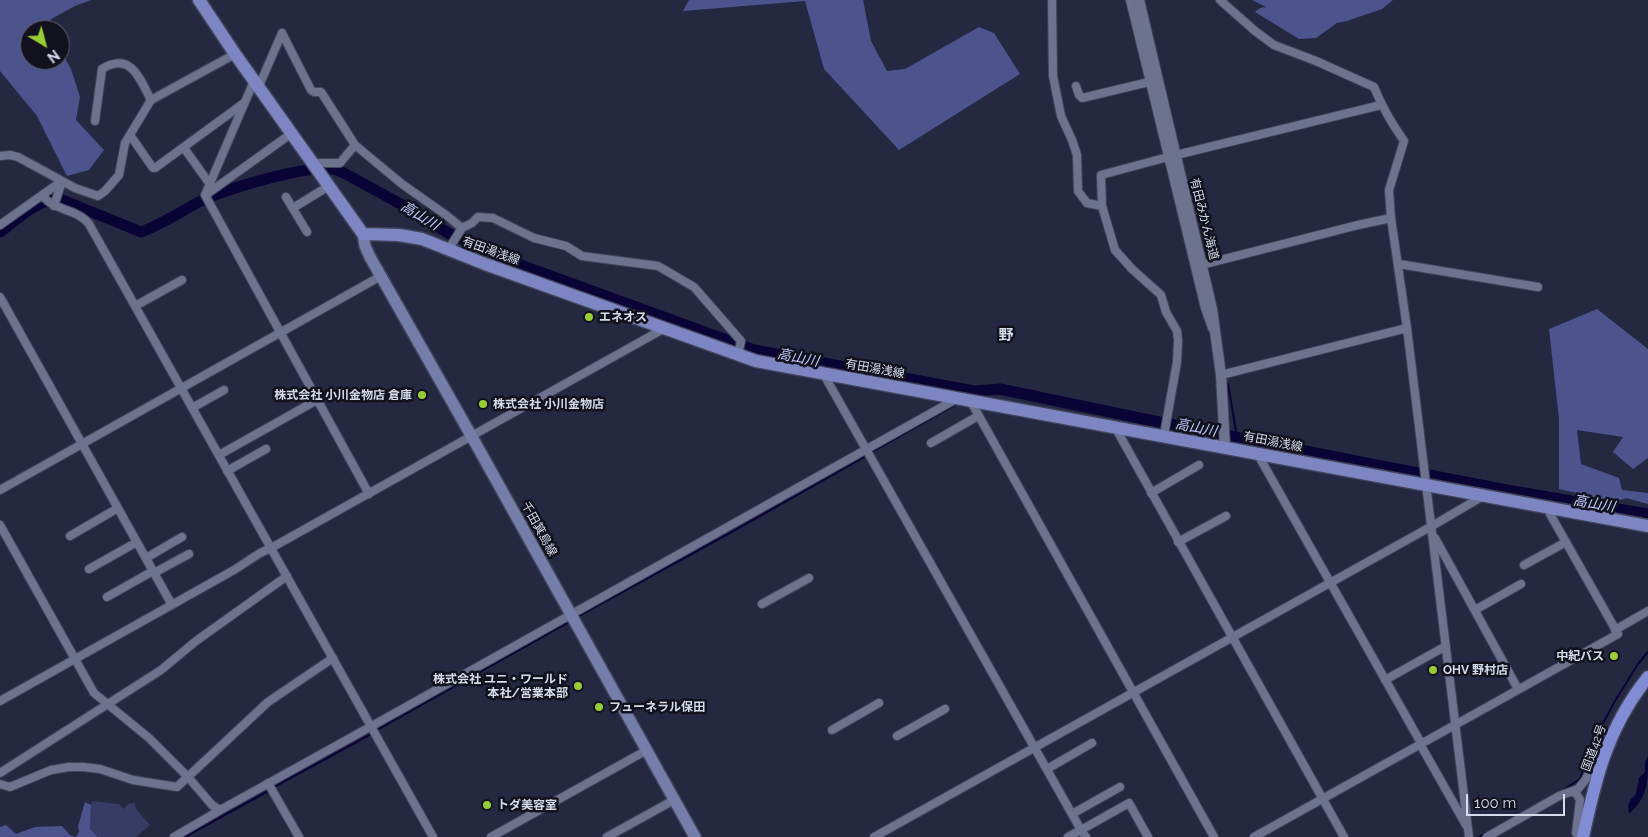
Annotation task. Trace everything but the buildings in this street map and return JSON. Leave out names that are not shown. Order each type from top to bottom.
[{"type":"highway","name":"国道42号","points":[[1579,836],[1608,744],[1623,713],[1648,677]]},
{"type":"main road","points":[[199,0],[235,54],[363,234]]},
{"type":"main road","name":"有田湯浅線","points":[[363,234],[456,237],[665,328],[764,363],[1115,427],[1225,444],[1257,453],[1425,481],[1483,496],[1648,526]]},
{"type":"main road","name":"千田箕島線","points":[[363,234],[367,251],[695,837]]},
{"type":"street","points":[[1052,0],[1053,76],[1061,116],[1077,155],[1078,191],[1087,203],[1102,206]]},
{"type":"street","points":[[1130,0],[1150,82],[1172,156]]},
{"type":"street","name":"有田みかん海道","points":[[1139,0],[1172,156],[1198,266],[1212,309],[1221,375],[1225,444]]},
{"type":"street","points":[[1220,0],[1274,45],[1316,61],[1374,87],[1389,120],[1404,141],[1389,190],[1391,218],[1399,264],[1469,833]]},
{"type":"street","points":[[212,187],[245,102],[257,83],[282,33],[311,90],[321,92],[355,145],[402,184],[446,215],[456,237],[478,217],[493,218],[534,238],[566,246],[582,256],[658,266],[691,284],[700,292],[741,341],[738,355]]},
{"type":"street","points":[[0,156],[10,155],[18,157],[94,196],[101,195],[119,175],[125,143],[152,100],[235,54]]},
{"type":"street","points":[[95,121],[102,69],[109,65],[122,63],[134,70],[152,100]]},
{"type":"street","points":[[1076,86],[1082,98],[1150,82]]},
{"type":"street","points":[[130,135],[155,168],[245,102]]},
{"type":"street","points":[[1164,435],[1177,362],[1177,330],[1166,312],[1161,295],[1132,269],[1115,250],[1102,206],[1101,175],[1381,105]]},
{"type":"street","points":[[292,133],[212,187],[205,195],[369,494]]},
{"type":"street","points":[[316,168],[340,163],[355,145]]},
{"type":"street","points":[[184,148],[212,187]]},
{"type":"street","points":[[0,225],[62,181]]},
{"type":"street","points":[[54,206],[62,181]]},
{"type":"street","points":[[293,208],[329,186]]},
{"type":"street","points":[[42,196],[48,203],[86,220],[433,837]]},
{"type":"street","points":[[286,197],[307,232]]},
{"type":"street","points":[[1198,266],[1391,218]]},
{"type":"street","points":[[1399,264],[1538,287]]},
{"type":"street","points":[[0,490],[381,276]]},
{"type":"street","points":[[135,306],[182,280]]},
{"type":"street","points":[[0,297],[172,605]]},
{"type":"street","points":[[0,701],[234,570],[260,553],[472,437],[665,328]]},
{"type":"street","points":[[1221,375],[1407,328]]},
{"type":"street","points":[[823,373],[1086,837]]},
{"type":"street","points":[[192,408],[224,390]]},
{"type":"street","points":[[174,837],[370,727],[573,619],[867,449],[964,399],[978,416],[1214,837]]},
{"type":"street","points":[[219,455],[317,400]]},
{"type":"street","points":[[931,443],[978,416]]},
{"type":"street","points":[[1115,427],[1344,837]]},
{"type":"street","points":[[227,471],[266,449]]},
{"type":"street","points":[[1257,453],[1421,743],[1469,833]]},
{"type":"street","points":[[1151,493],[1199,466]]},
{"type":"street","points":[[874,837],[1330,583],[1432,530],[1483,496]]},
{"type":"street","points":[[70,536],[118,508]]},
{"type":"street","points":[[1254,837],[1618,634],[1550,514],[1551,508]]},
{"type":"street","points":[[1178,542],[1226,516]]},
{"type":"street","points":[[0,525],[90,688],[98,697],[149,738],[212,805],[222,809]]},
{"type":"street","points":[[1432,530],[1518,689]]},
{"type":"street","points":[[146,558],[182,537]]},
{"type":"street","points":[[89,569],[137,542]]},
{"type":"street","points":[[1524,565],[1566,542]]},
{"type":"street","points":[[107,598],[189,554]]},
{"type":"street","points":[[0,773],[161,670],[196,641],[287,576]]},
{"type":"street","points":[[762,604],[809,578]]},
{"type":"street","points":[[1475,610],[1521,584]]},
{"type":"street","points":[[1615,630],[1648,611]]},
{"type":"street","points":[[1385,680],[1446,646]]},
{"type":"street","points":[[0,784],[10,786],[51,770],[83,766],[100,769],[134,780],[177,787],[268,702],[333,658]]},
{"type":"street","points":[[832,730],[879,703]]},
{"type":"street","points":[[897,736],[945,709]]},
{"type":"street","points":[[1046,769],[1092,744]]},
{"type":"street","points":[[1487,837],[1559,796],[1578,789],[1584,783],[1598,750],[1608,744]]},
{"type":"street","points":[[492,837],[646,750]]},
{"type":"street","points":[[268,784],[299,837]]},
{"type":"street","points":[[1072,814],[1120,787]]},
{"type":"street","points":[[1571,792],[1576,793],[1580,800],[1579,836]]},
{"type":"street","points":[[607,837],[674,800]]},
{"type":"street","points":[[1068,837],[1128,803],[1148,837]]},
{"type":"shaded area","points":[[0,0],[91,0],[75,6],[51,20],[20,20],[20,70],[70,70],[70,67],[71,69],[80,97],[76,120],[104,150],[89,170],[67,176],[37,116],[0,71]]},
{"type":"shaded area","points":[[689,0],[863,0],[871,41],[887,71],[905,69],[979,27],[994,33],[1020,74],[899,150],[824,69],[805,1],[683,11]]},
{"type":"shaded area","points":[[1252,0],[1393,0],[1382,9],[1337,23],[1316,38],[1299,39],[1255,12],[1260,8],[1266,7]]},
{"type":"shaded area","points":[[1597,309],[1648,349],[1648,458],[1633,469],[1613,452],[1623,437],[1577,430],[1581,464],[1619,478],[1622,490],[1648,493],[1648,504],[1626,498],[1616,502],[1559,489],[1559,419],[1549,329]]},
{"type":"shaded area","points":[[1648,756],[1646,789],[1640,802],[1629,814],[1628,806],[1636,794],[1639,778],[1645,772],[1645,762]]},
{"type":"shaded area","points":[[92,801],[119,804],[124,809],[128,804],[135,803],[136,809],[150,825],[136,837],[98,837],[90,829]]},
{"type":"shaded area","points":[[85,802],[91,805],[90,829],[98,837],[76,837],[79,832],[78,826]]},
{"type":"shaded area","points":[[6,825],[16,834],[35,827],[62,826],[70,835],[76,837],[0,837],[0,827]]},
{"type":"waterway","name":"高山川","points":[[0,232],[43,202],[60,199],[141,232],[164,222],[199,202],[227,191],[286,174],[333,169],[344,173],[406,207],[453,236],[526,267],[754,350],[974,391],[1000,389],[1371,464],[1648,514]]},
{"type":"waterway","points":[[1228,384],[1237,437]]},
{"type":"waterway","name":"高山川","points":[[971,394],[974,391]]},
{"type":"waterway","points":[[872,452],[957,404]]},
{"type":"waterway","points":[[577,617],[868,455]]},
{"type":"waterway","points":[[377,730],[571,621]]},
{"type":"waterway","points":[[1560,792],[1580,779],[1594,740],[1615,701],[1638,664],[1648,652]]},
{"type":"waterway","points":[[274,787],[373,733]]},
{"type":"waterway","points":[[185,837],[270,790]]},
{"type":"waterway","points":[[1479,837],[1486,833]]},
{"type":"place","name":"エネオス","points":[[589,317]]},
{"type":"place","name":"株式会社 小川金物店 倉庫","points":[[422,395]]},
{"type":"place","name":"株式会社 小川金物店","points":[[483,404]]},
{"type":"place","name":"中紀バス","points":[[1614,656]]},
{"type":"place","name":"OHV 野村店","points":[[1433,670]]},
{"type":"place","name":"株式会社 ユニ・ワールド 本社/営業本部","points":[[578,686]]},
{"type":"place","name":"フューネラル保田","points":[[599,707]]},
{"type":"place","name":"トダ美容室","points":[[487,805]]},
{"type":"district","name":"野","points":[[1006,335]]}]
